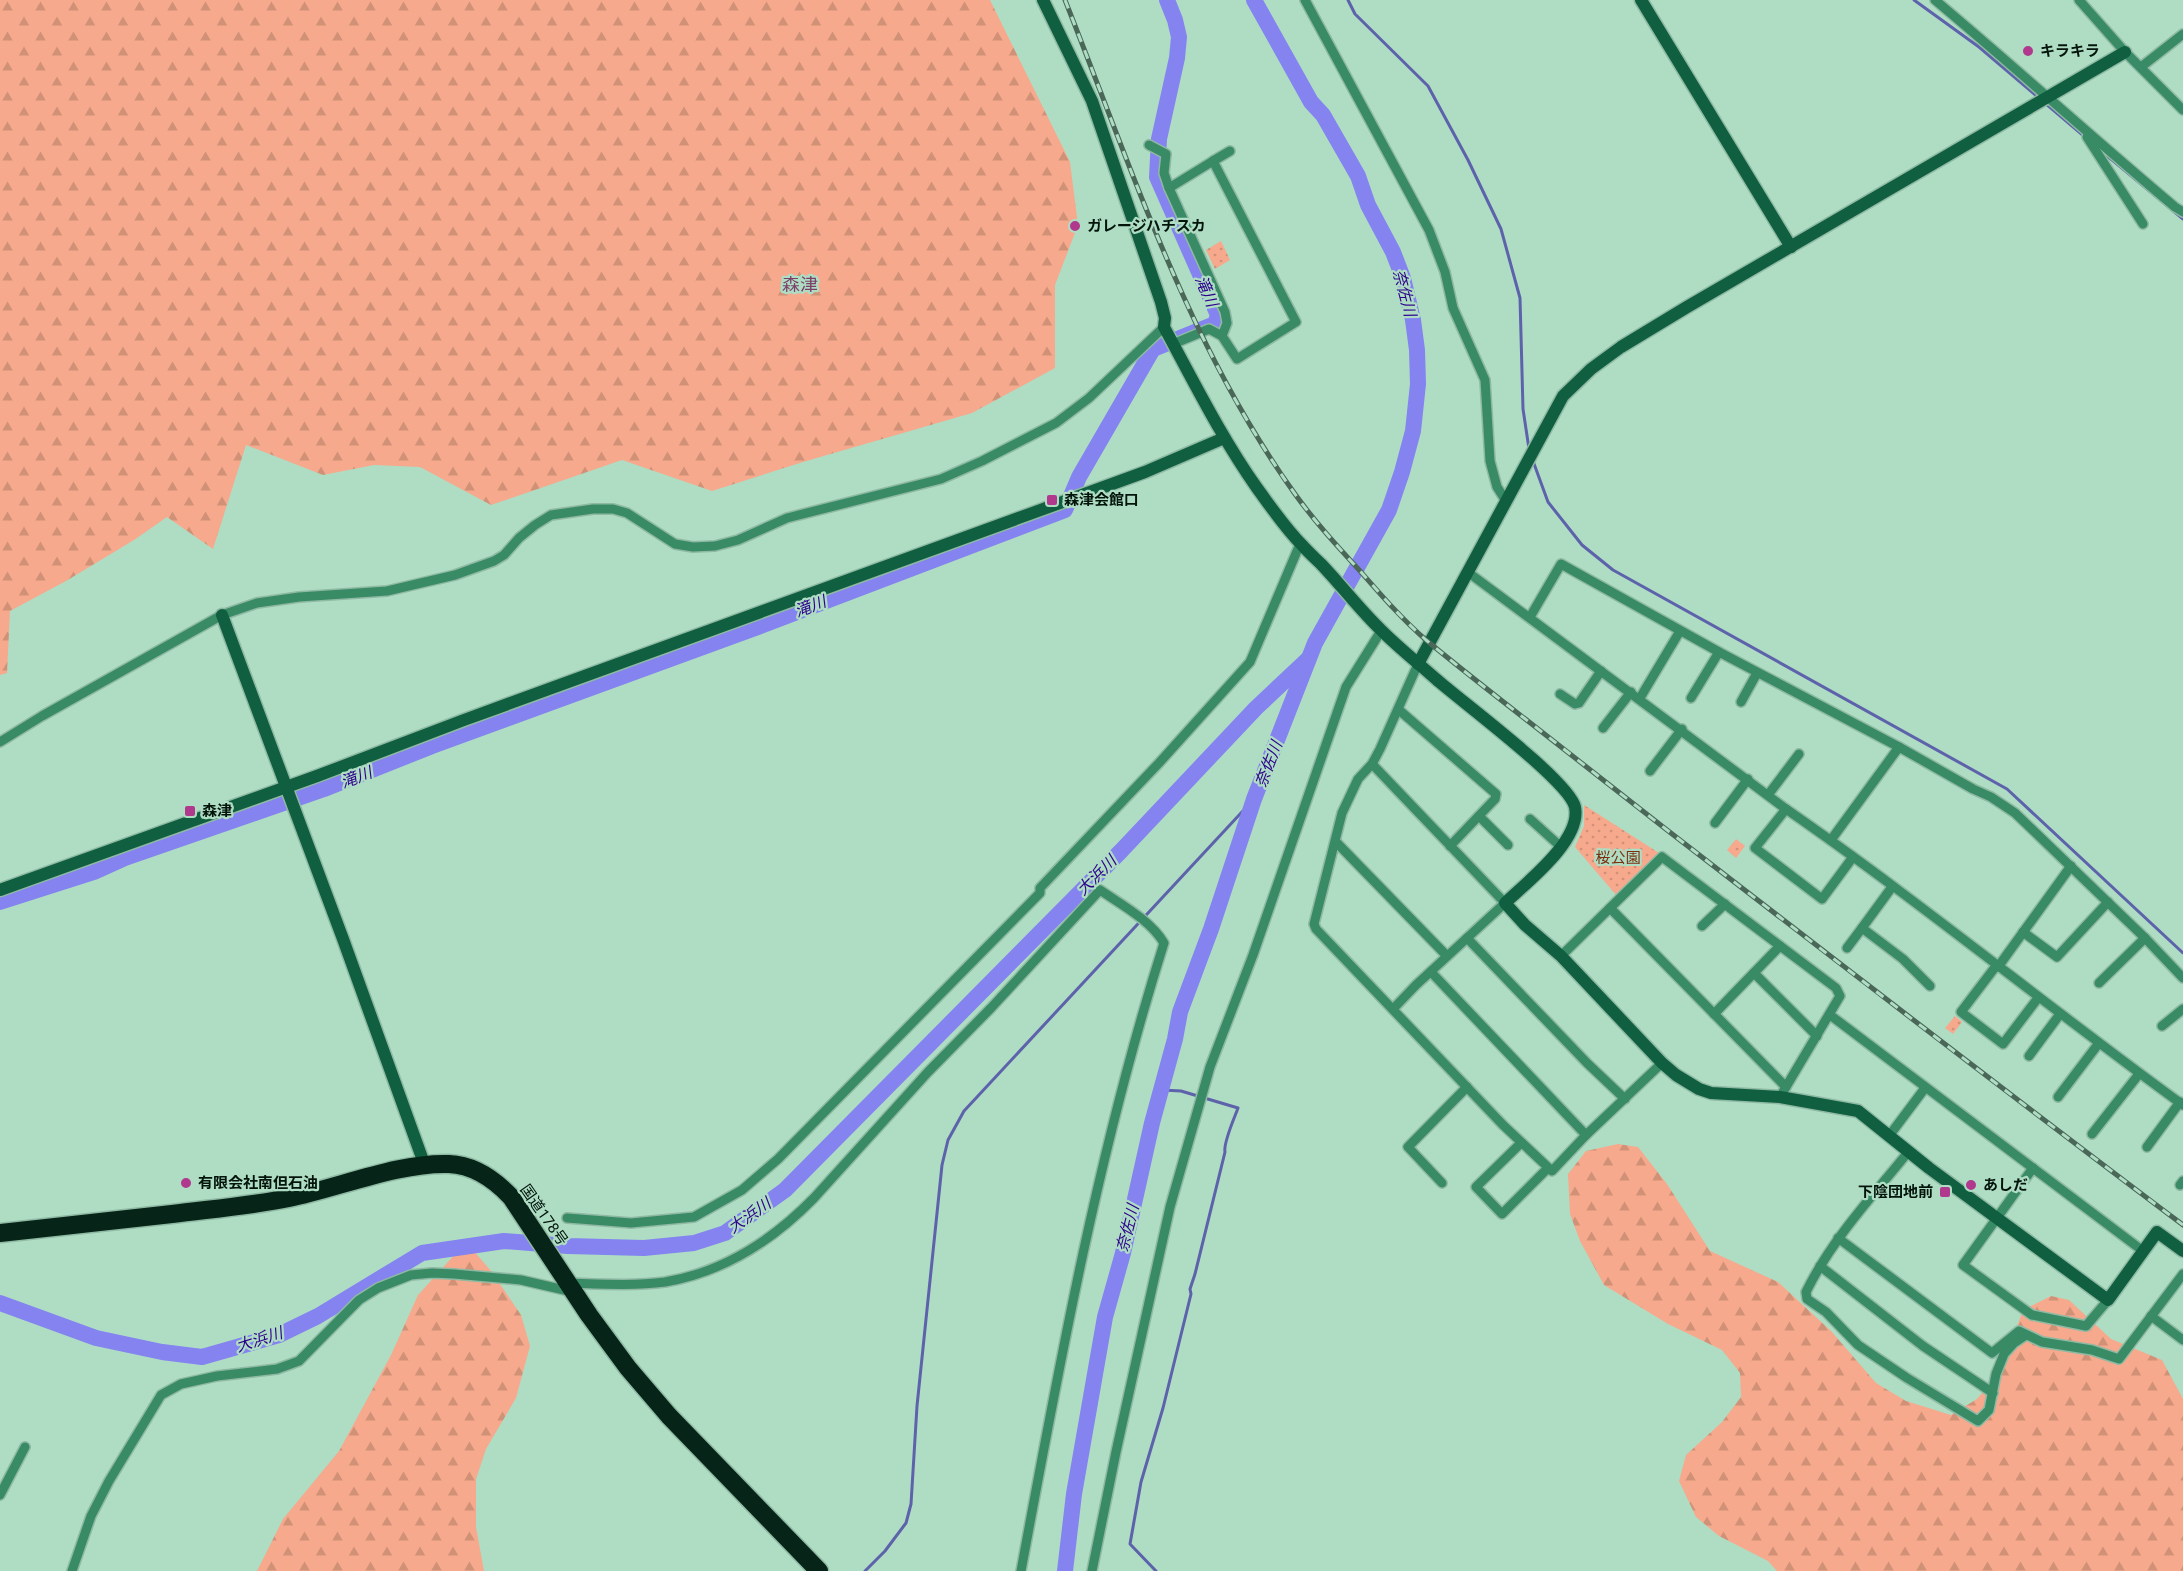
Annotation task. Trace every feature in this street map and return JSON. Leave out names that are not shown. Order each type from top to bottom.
[{"type":"highway","name":"国道178号","points":[[0,1233],[223,1208],[288,1198],[425,1166],[451,1164],[475,1170],[499,1185],[521,1211],[615,1351],[655,1401],[819,1571]]},
{"type":"street","points":[[1043,0],[1092,101],[1161,302],[1165,318],[1164,327],[1224,438],[1258,489],[1300,544],[1321,563],[1381,631],[1562,786],[1571,797],[1576,809],[1575,822],[1561,847],[1393,1009]]},
{"type":"street","points":[[1305,0],[1429,230],[1445,272],[1453,308],[1485,380],[1490,461],[1497,487],[1509,496]]},
{"type":"street","points":[[1641,0],[1791,247]]},
{"type":"street","points":[[1935,0],[2083,130],[2183,212]]},
{"type":"street","points":[[2079,0],[2125,52],[2183,111]]},
{"type":"street","points":[[2141,67],[2183,34]]},
{"type":"street","points":[[1662,1063],[1586,1135],[1552,1171],[1548,1168],[1521,1143],[1316,929],[1314,924],[1347,802],[1358,779],[1372,764],[1442,617],[1469,573],[1563,396],[1591,369],[1621,347],[2125,52]]},
{"type":"street","points":[[2083,130],[2143,224]]},
{"type":"street","points":[[1149,145],[1166,154],[1164,173],[1169,188],[1225,312],[1227,323],[1222,336]]},
{"type":"street","points":[[1169,188],[1230,151]]},
{"type":"street","points":[[1173,344],[1209,329],[1222,336],[1237,359],[1296,322],[1213,161]]},
{"type":"street","points":[[0,742],[222,615],[257,603],[299,597],[387,591],[454,575],[494,561],[504,555],[519,538],[551,515],[593,508],[613,509],[627,513],[675,544],[693,547],[715,546],[738,540],[787,518],[941,479],[992,457],[1056,423],[1089,398],[1164,327]]},
{"type":"street","points":[[0,890],[1145,472],[1224,438]]},
{"type":"street","points":[[567,1218],[631,1223],[694,1217],[742,1190],[778,1160],[1040,893],[1040,888],[1058,868],[1159,764],[1250,662],[1300,544]]},
{"type":"street","points":[[1530,617],[1561,564],[1719,652],[1991,797],[2015,813],[2145,938],[2183,978]]},
{"type":"street","points":[[1469,573],[1831,840],[2139,1074],[2182,1103],[2147,1147]]},
{"type":"street","points":[[222,615],[425,1166]]},
{"type":"street","points":[[1640,698],[1680,630]]},
{"type":"street","points":[[1092,1571],[1170,1207],[1210,1067],[1253,955],[1346,687],[1381,631]]},
{"type":"street","points":[[1691,698],[1719,652]]},
{"type":"street","points":[[1560,694],[1575,704],[1579,703],[1601,671]]},
{"type":"street","points":[[1741,702],[1758,673]]},
{"type":"street","points":[[1603,728],[1631,692]]},
{"type":"street","points":[[1399,710],[1496,794],[1495,799],[1450,846]]},
{"type":"street","points":[[1650,771],[1682,729]]},
{"type":"street","points":[[1831,840],[1899,747]]},
{"type":"street","points":[[1768,795],[1799,754]]},
{"type":"street","points":[[1372,764],[1525,925],[1561,956],[1662,1063],[1687,1082],[1711,1093],[1783,1092],[1858,1111],[1996,1218],[2108,1300]]},
{"type":"street","points":[[1714,823],[1748,779]]},
{"type":"street","points":[[1786,809],[1755,848],[1822,899],[1853,857]]},
{"type":"street","points":[[1479,816],[1508,845]]},
{"type":"street","points":[[1530,819],[1561,847]]},
{"type":"street","points":[[1336,842],[1446,956]]},
{"type":"street","points":[[1561,956],[1662,857],[1836,988],[1840,996],[1783,1092]]},
{"type":"street","points":[[2038,998],[2003,1044],[1961,1012],[2071,866]]},
{"type":"street","points":[[1848,948],[1892,887]]},
{"type":"street","points":[[72,1571],[83,1534],[109,1481],[161,1395],[181,1384],[217,1376],[276,1369],[299,1361],[359,1300],[378,1288],[411,1275],[432,1273],[624,1285],[666,1281],[706,1271],[765,1241],[789,1223],[814,1198],[928,1072],[1100,891],[1158,932],[1164,943],[1130,1059],[1086,1237],[1059,1360],[1021,1571]]},
{"type":"street","points":[[2023,932],[2057,957],[2108,902]]},
{"type":"street","points":[[1702,926],[1725,904]]},
{"type":"street","points":[[1610,908],[1714,1014],[1783,1092]]},
{"type":"street","points":[[1862,928],[1903,959],[1930,986]]},
{"type":"street","points":[[1467,938],[1625,1100]]},
{"type":"street","points":[[2099,983],[2145,938]]},
{"type":"street","points":[[1714,1014],[1780,946]]},
{"type":"street","points":[[1431,972],[1586,1135]]},
{"type":"street","points":[[1754,973],[1817,1036]]},
{"type":"street","points":[[2162,1026],[2183,1009]]},
{"type":"street","points":[[2029,1056],[2060,1014]]},
{"type":"street","points":[[1830,1015],[2143,1251]]},
{"type":"street","points":[[2058,1097],[2099,1043]]},
{"type":"street","points":[[2092,1134],[2139,1074]]},
{"type":"street","points":[[1442,1183],[1408,1147],[1467,1087]]},
{"type":"street","points":[[1889,1136],[1925,1088]]},
{"type":"street","points":[[1521,1143],[1476,1187],[1502,1214],[1548,1168]]},
{"type":"street","points":[[1909,1151],[1838,1238],[1806,1292],[1807,1299],[1826,1312],[1858,1344],[1907,1378],[1978,1421],[1989,1410],[1996,1374],[2004,1354],[2026,1335]]},
{"type":"street","points":[[2032,1168],[1963,1265],[2032,1315],[2086,1326],[2108,1300],[2157,1232],[2183,1251]]},
{"type":"street","points":[[1838,1238],[1992,1353],[2019,1331],[2042,1342],[2092,1350],[2119,1359],[2183,1274]]},
{"type":"street","points":[[1820,1266],[1923,1346],[1993,1393]]},
{"type":"street","points":[[2151,1316],[2183,1340]]},
{"type":"street","points":[[0,1495],[25,1447]]},
{"type":"green space","points":[[0,0],[990,0],[1070,162],[1078,225],[1055,285],[1055,368],[972,413],[712,491],[622,460],[491,505],[420,467],[374,465],[323,475],[246,445],[213,549],[167,517],[66,581],[10,611],[7,673],[0,675]]},
{"type":"green space","points":[[1221,241],[1230,260],[1215,269],[1206,250]]},
{"type":"green space","name":"桜公園","points":[[1584,805],[1659,853],[1617,896],[1575,847],[1584,826]]},
{"type":"green space","points":[[1736,839],[1745,846],[1736,858],[1727,850]]},
{"type":"green space","points":[[1955,1016],[1962,1022],[1953,1034],[1945,1028]]},
{"type":"green space","points":[[1618,1144],[1638,1147],[1667,1184],[1710,1251],[1778,1282],[1831,1331],[1876,1383],[1906,1401],[1951,1415],[1977,1399],[2001,1371],[2023,1310],[2051,1296],[2069,1300],[2111,1339],[2162,1360],[2183,1399],[2183,1571],[1777,1571],[1768,1561],[1719,1536],[1696,1517],[1679,1481],[1686,1455],[1722,1422],[1741,1397],[1740,1373],[1722,1350],[1668,1324],[1604,1285],[1580,1241],[1570,1214],[1568,1174],[1586,1151]]},
{"type":"green space","points":[[466,1242],[491,1271],[521,1315],[530,1346],[516,1398],[486,1449],[476,1479],[476,1527],[484,1571],[257,1571],[283,1519],[339,1451],[391,1355],[418,1295]]},
{"type":"waterway","name":"滝川","points":[[0,902],[94,872],[125,858],[324,789],[432,746],[763,625],[1065,510],[1079,477],[1153,349],[1215,324],[1218,315],[1157,177],[1159,139],[1177,58],[1179,37],[1167,0]]},
{"type":"waterway","name":"奈佐川","points":[[1065,1571],[1074,1494],[1105,1317],[1123,1253],[1180,1012],[1211,929],[1254,799],[1315,643],[1389,510],[1413,431],[1418,384],[1417,350],[1403,278],[1393,252],[1368,205],[1358,176],[1323,115],[1311,102],[1254,0]]},
{"type":"waterway","points":[[1348,0],[1355,14],[1428,86],[1468,160],[1501,229],[1520,298],[1523,409],[1529,449]]},
{"type":"waterway","points":[[1914,0],[1979,47],[2039,98]]},
{"type":"waterway","points":[[2045,103],[2085,137]]},
{"type":"waterway","points":[[2099,149],[2183,219]]},
{"type":"waterway","points":[[1533,461],[1548,502],[1582,545],[1613,570],[2007,789],[2183,953]]},
{"type":"waterway","name":"大浜川","points":[[0,1303],[96,1338],[162,1352],[202,1357],[279,1335],[318,1316],[422,1253],[504,1241],[644,1248],[694,1243],[725,1233],[785,1190],[1121,851],[1256,708],[1307,660]]},
{"type":"waterway","points":[[865,1571],[885,1551],[906,1523],[911,1504],[917,1406],[942,1165],[948,1140],[964,1111],[1254,799]]},
{"type":"waterway","points":[[1156,1571],[1130,1544],[1141,1482],[1163,1408],[1229,1131],[1238,1108],[1181,1091],[1162,1090]]},
{"type":"railway","points":[[1065,0],[1165,254],[1223,378],[1257,437],[1295,494],[1384,599],[1426,640],[1667,830],[2183,1225]]},
{"type":"place","name":"キラキラ","points":[[2028,51]]},
{"type":"place","name":"ガレージハチスカ","points":[[1075,226]]},
{"type":"place","name":"森津会館口","points":[[1052,500]]},
{"type":"place","name":"森津","points":[[190,811]]},
{"type":"place","name":"有限会社南但石油","points":[[186,1183]]},
{"type":"place","name":"あしだ","points":[[1971,1185]]},
{"type":"place","name":"下陰団地前","points":[[1945,1192]]},
{"type":"district","name":"森津","points":[[800,285]]}]
